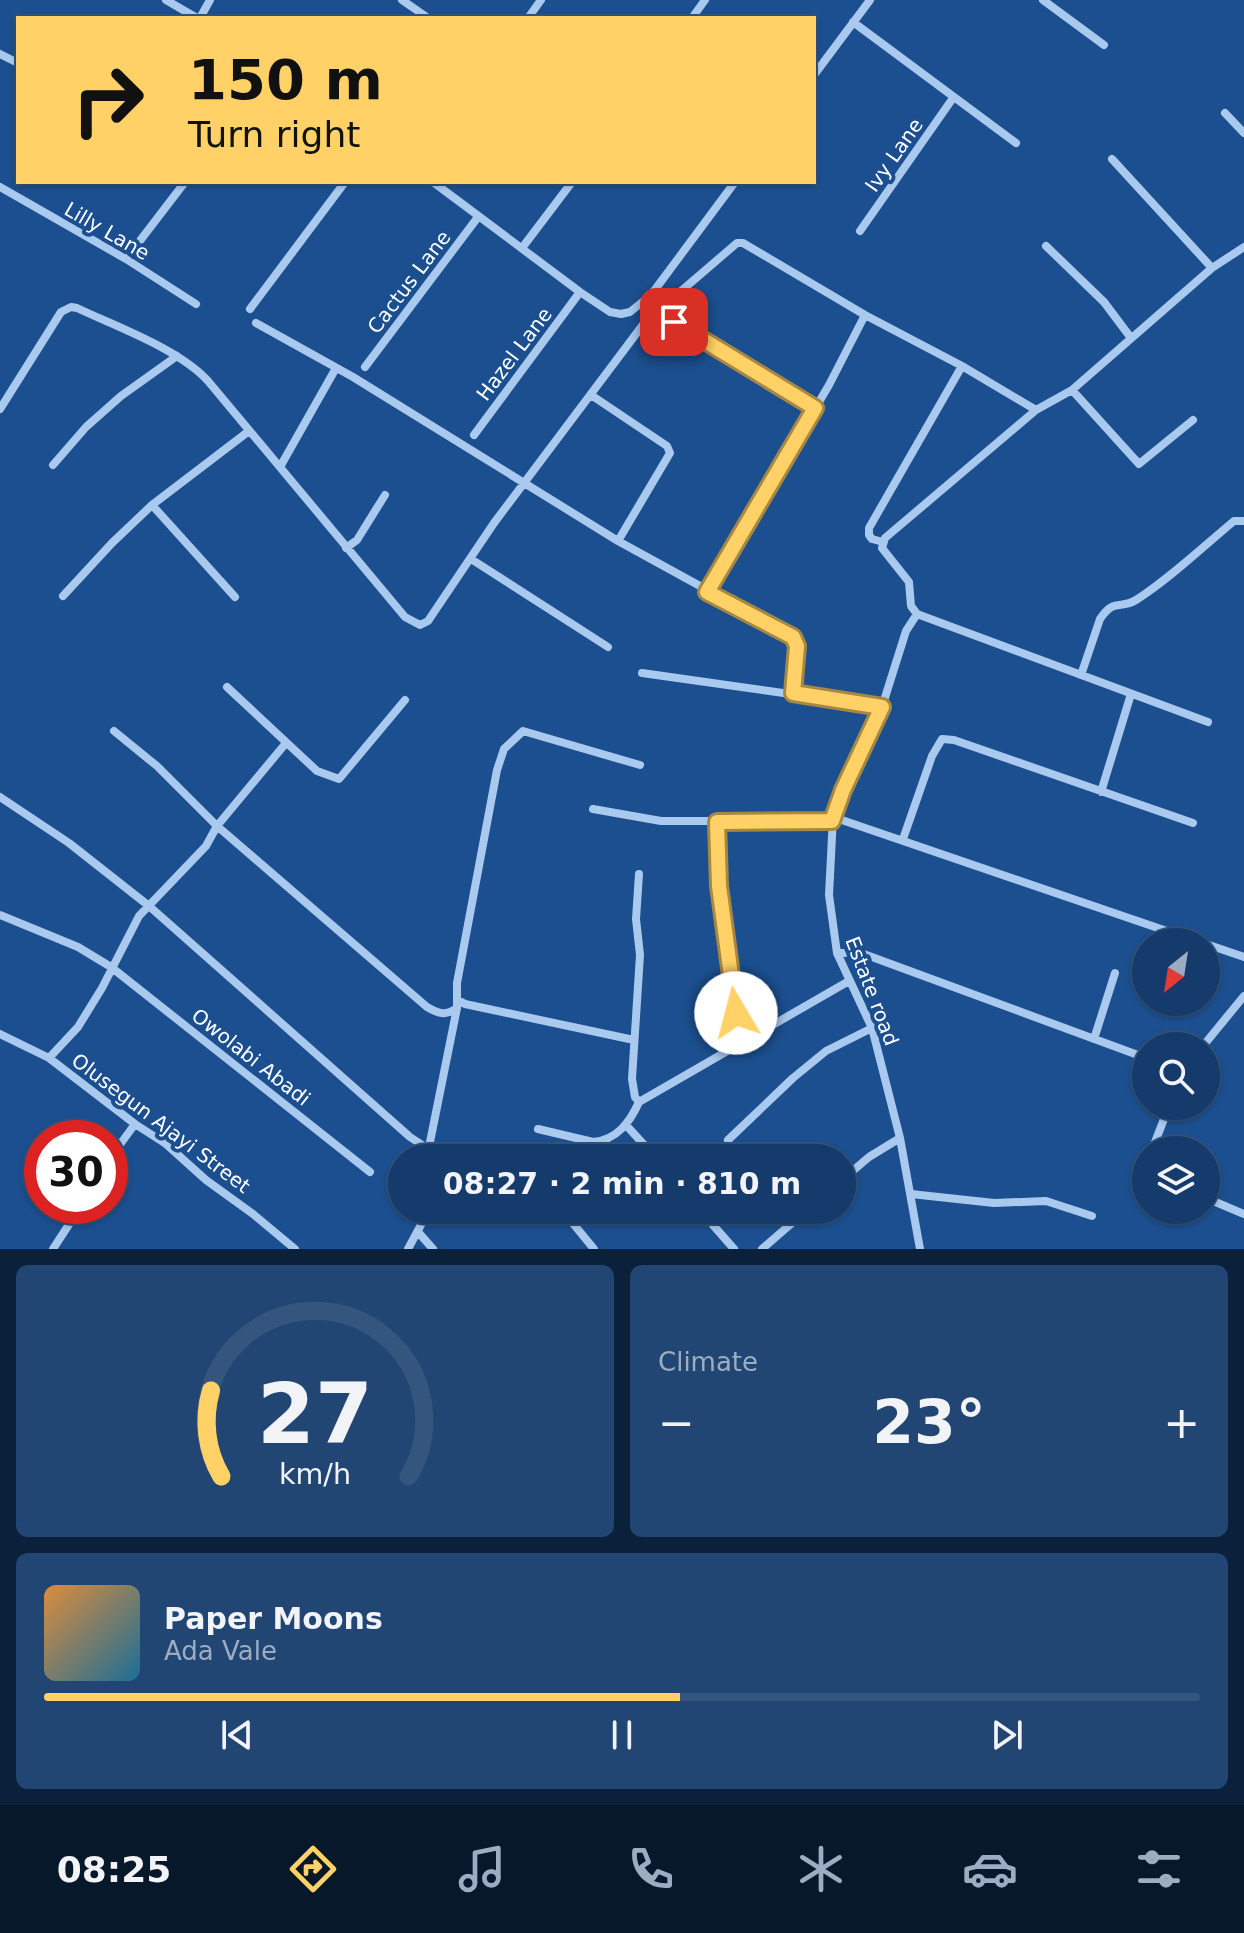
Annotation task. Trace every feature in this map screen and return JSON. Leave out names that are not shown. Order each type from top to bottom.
[{"type":"street","points":[[166,0],[194,16]]},
{"type":"street","points":[[402,0],[425,16]]},
{"type":"street","points":[[816,72],[870,0]]},
{"type":"street","points":[[1043,0],[1104,45]]},
{"type":"street","points":[[853,22],[1016,143]]},
{"type":"street","name":"Ivy Lane","points":[[860,231],[953,98]]},
{"type":"street","points":[[1225,113],[1244,133]]},
{"type":"street","points":[[1112,159],[1212,268]]},
{"type":"street","points":[[126,259],[183,184]]},
{"type":"street","points":[[250,309],[344,184]]},
{"type":"street","points":[[436,184],[610,312],[630,312],[651,295],[734,184]]},
{"type":"street","points":[[522,248],[570,184]]},
{"type":"street","name":"Lilly Lane","points":[[0,187],[126,259],[196,304]]},
{"type":"street","name":"Cactus Lane","points":[[365,367],[478,217]]},
{"type":"street","points":[[0,409],[61,312],[71,307],[177,356],[199,371],[405,617],[420,625],[428,621],[524,484],[645,322],[737,243],[743,243],[1036,410]]},
{"type":"street","points":[[1046,246],[1104,302],[1131,338]]},
{"type":"street","points":[[1208,722],[917,614],[911,606],[909,582],[882,548],[883,542],[1036,410],[1072,390],[1212,268],[1244,247]]},
{"type":"street","name":"Hazel Lane","points":[[474,435],[580,292]]},
{"type":"street","points":[[661,308],[686,330],[815,408]]},
{"type":"street","points":[[707,592],[815,408],[865,315]]},
{"type":"street","points":[[256,323],[336,368],[618,541],[793,637],[797,646],[793,693]]},
{"type":"street","points":[[53,465],[109,406],[177,356]]},
{"type":"street","points":[[883,542],[872,539],[869,528],[962,366]]},
{"type":"street","points":[[280,467],[336,368]]},
{"type":"street","points":[[1072,390],[1139,464],[1193,420]]},
{"type":"street","points":[[591,395],[667,446],[670,453],[618,541]]},
{"type":"street","points":[[63,596],[152,505],[249,431]]},
{"type":"street","points":[[346,548],[357,540],[385,495]]},
{"type":"street","points":[[152,505],[235,597]]},
{"type":"street","points":[[1081,675],[1105,612],[1113,605],[1136,600],[1234,521],[1244,521]]},
{"type":"street","points":[[471,559],[608,647]]},
{"type":"street","name":"Estate road","points":[[917,614],[906,631],[882,707],[832,819],[829,895],[837,953],[872,1028],[900,1138],[920,1249]]},
{"type":"street","points":[[642,673],[882,707]]},
{"type":"street","points":[[227,687],[317,771],[339,779],[405,700]]},
{"type":"street","points":[[1101,792],[1131,694]]},
{"type":"street","points":[[114,731],[157,766],[217,826],[427,1007],[439,1014],[448,1014],[458,1004],[465,1004],[634,1040]]},
{"type":"street","points":[[430,1144],[458,1004],[457,983],[468,922],[497,770],[504,749],[523,731],[640,765]]},
{"type":"street","points":[[903,839],[932,756],[942,739],[954,740],[1193,823]]},
{"type":"street","points":[[49,1058],[78,1027],[139,916],[206,846],[217,826],[286,743]]},
{"type":"street","points":[[0,797],[69,843],[149,906],[410,1137],[423,1144]]},
{"type":"street","points":[[593,809],[661,821],[832,819],[903,839],[1159,928]]},
{"type":"street","points":[[717,822],[719,886],[740,1044]]},
{"type":"street","points":[[639,874],[636,919],[640,955],[633,1090],[639,1102]]},
{"type":"street","name":"Owolabi Abadi","points":[[0,915],[78,947],[111,967],[370,1172]]},
{"type":"street","points":[[1220,949],[1244,957]]},
{"type":"street","points":[[837,953],[861,953],[1132,1053]]},
{"type":"street","points":[[1094,1039],[1115,973]]},
{"type":"street","points":[[538,1129],[593,1142],[602,1141],[626,1125],[639,1102],[849,981]]},
{"type":"street","points":[[1214,1032],[1244,996]]},
{"type":"street","points":[[728,1140],[826,1051],[872,1028]]},
{"type":"street","name":"Olusegun Ajayi Street","points":[[0,1034],[49,1058],[166,1144],[206,1180],[295,1249]]},
{"type":"street","points":[[128,1134],[135,1124]]},
{"type":"street","points":[[626,1125],[643,1144]]},
{"type":"street","points":[[856,1168],[900,1138]]},
{"type":"street","points":[[911,1194],[994,1203],[1046,1201],[1092,1216]]},
{"type":"street","points":[[1220,1204],[1244,1214]]},
{"type":"street","points":[[53,1249],[69,1224]]},
{"type":"street","points":[[408,1249],[422,1224]]},
{"type":"street","points":[[573,1224],[594,1249]]},
{"type":"street","points":[[762,1249],[791,1224]]},
{"type":"street","points":[[713,1225],[734,1249]]},
{"type":"street","points":[[418,1232],[433,1249]]},
{"type":"route","points":[[674,322],[815,408],[707,592],[793,637],[797,646],[793,693],[882,707],[832,821],[717,822],[719,886],[736,1013]]}]
